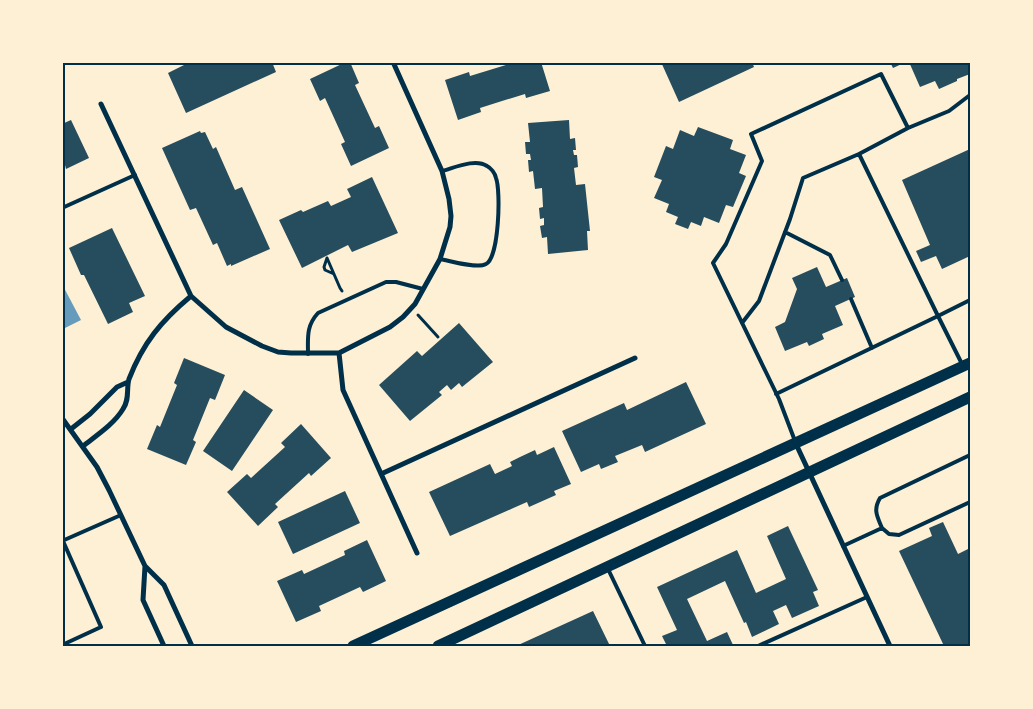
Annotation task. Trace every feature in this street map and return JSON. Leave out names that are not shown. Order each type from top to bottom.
[{"type":"main road","points":[[353,646],[967,364]]},
{"type":"main road","points":[[438,646],[970,397]]},
{"type":"street","points":[[101,104],[191,296],[212,316],[242,337],[278,352],[339,354],[390,326],[411,308],[440,260],[450,227],[449,199],[442,171],[393,62]]},
{"type":"street","points":[[83,446],[121,413],[128,396],[128,382],[148,340],[172,312],[191,296]]},
{"type":"street","points":[[339,354],[343,390],[417,553]]},
{"type":"street","points":[[381,474],[635,358]]},
{"type":"street","points":[[71,429],[90,414],[117,387],[128,382]]},
{"type":"street","points":[[62,418],[101,474],[145,566],[164,585],[192,646]]},
{"type":"street","points":[[796,444],[890,646]]},
{"type":"street","points":[[145,566],[143,600],[164,646]]},
{"type":"lane","points":[[796,444],[776,394],[713,263],[726,244],[762,161],[751,134],[881,74],[908,128]]},
{"type":"lane","points":[[742,323],[758,301],[785,232],[803,178],[859,154],[908,128],[949,110],[970,95]]},
{"type":"lane","points":[[859,154],[938,316],[967,364]]},
{"type":"lane","points":[[440,260],[475,265],[485,265],[490,261],[493,255],[498,222],[499,190],[496,177],[482,163],[442,171]]},
{"type":"lane","points":[[62,208],[135,174]]},
{"type":"lane","points":[[785,232],[830,255],[842,280]]},
{"type":"lane","points":[[308,354],[308,331],[311,320],[318,313],[386,282],[396,282],[423,289]]},
{"type":"lane","points":[[851,299],[872,348]]},
{"type":"lane","points":[[776,394],[970,300]]},
{"type":"lane","points":[[970,455],[880,498],[876,506],[877,516],[882,528],[889,534],[899,535],[970,502]]},
{"type":"lane","points":[[62,646],[100,626],[63,541],[121,515]]},
{"type":"lane","points":[[843,546],[882,528]]},
{"type":"lane","points":[[607,567],[645,646]]},
{"type":"lane","points":[[758,646],[867,597]]},
{"type":"path","points":[[334,274],[325,270],[326,258],[334,274],[346,300]]},
{"type":"path","points":[[411,308],[438,337]]},
{"type":"water","points":[[62,284],[81,320],[63,329],[62,329]]},
{"type":"building","points":[[190,62],[272,62],[276,72],[186,113],[168,73]]},
{"type":"building","points":[[346,62],[350,62],[359,83],[355,85],[375,128],[379,126],[389,148],[351,166],[341,144],[345,142],[325,98],[320,101],[310,79]]},
{"type":"building","points":[[516,62],[541,62],[550,91],[526,98],[525,94],[502,101],[480,108],[481,112],[458,120],[445,80],[469,72],[470,76]]},
{"type":"building","points":[[661,62],[692,62],[693,65],[699,62],[752,62],[754,67],[679,102]]},
{"type":"building","points":[[890,62],[906,62],[893,68]]},
{"type":"building","points":[[909,62],[970,62],[970,74],[939,89],[935,81],[920,87]]},
{"type":"building","points":[[71,120],[89,158],[66,169],[65,165],[62,166],[62,124]]},
{"type":"building","points":[[569,120],[570,139],[575,138],[576,150],[573,150],[574,155],[577,155],[578,167],[574,168],[576,185],[585,184],[590,231],[587,231],[588,250],[548,254],[547,237],[542,238],[540,226],[544,225],[544,218],[540,219],[539,208],[543,207],[542,188],[535,189],[533,171],[529,172],[528,160],[531,160],[530,154],[526,154],[525,142],[530,142],[528,123]]},
{"type":"building","points":[[698,127],[733,140],[730,149],[746,155],[739,173],[746,176],[733,207],[726,205],[719,223],[704,217],[701,226],[691,222],[688,229],[675,224],[678,217],[666,212],[669,204],[654,198],[662,180],[654,177],[666,146],[673,149],[680,130],[694,136]]},
{"type":"building","points":[[200,131],[201,133],[205,132],[213,149],[216,147],[235,190],[242,187],[270,249],[231,266],[231,264],[227,266],[217,243],[213,245],[196,208],[190,210],[162,148]]},
{"type":"building","points":[[970,149],[970,256],[942,269],[936,256],[921,262],[916,251],[930,245],[902,180]]},
{"type":"building","points":[[372,177],[398,233],[352,252],[348,245],[302,268],[279,220],[328,201],[331,206],[351,197],[347,189]]},
{"type":"building","points":[[112,228],[145,296],[129,303],[133,312],[108,324],[84,275],[81,275],[69,248]]},
{"type":"building","points":[[817,267],[826,287],[847,278],[855,297],[835,306],[843,325],[822,334],[824,339],[809,346],[807,342],[785,351],[775,327],[785,322],[797,289],[792,278]]},
{"type":"building","points":[[459,323],[493,362],[462,387],[459,383],[451,390],[447,385],[439,392],[442,395],[410,421],[379,385],[417,351],[422,356]]},
{"type":"building","points":[[184,358],[225,375],[215,400],[210,398],[193,440],[196,442],[186,465],[147,449],[157,425],[160,427],[177,385],[174,383]]},
{"type":"building","points":[[686,382],[706,424],[645,452],[642,445],[615,456],[618,462],[601,469],[599,464],[581,472],[562,431],[624,403],[627,410]]},
{"type":"building","points":[[244,390],[273,410],[232,471],[203,451]]},
{"type":"building","points":[[301,424],[331,458],[311,476],[309,473],[275,504],[278,507],[258,526],[227,492],[247,474],[251,478],[285,447],[281,443]]},
{"type":"building","points":[[554,447],[571,484],[554,491],[556,495],[529,507],[527,502],[450,536],[429,492],[490,464],[495,474],[512,466],[510,462],[535,450],[537,455]]},
{"type":"building","points":[[345,491],[360,523],[293,554],[278,522]]},
{"type":"building","points":[[943,522],[958,554],[970,548],[970,644],[965,646],[944,646],[899,551],[932,536],[929,528]]},
{"type":"building","points":[[788,526],[818,590],[813,592],[819,606],[792,618],[786,605],[773,611],[779,624],[752,637],[725,581],[687,599],[707,641],[727,632],[733,645],[667,646],[662,636],[677,630],[657,587],[737,550],[756,593],[786,579],[767,536]]},
{"type":"building","points":[[367,540],[386,581],[363,592],[360,587],[319,606],[321,611],[296,622],[277,581],[302,570],[304,574],[345,555],[344,551]]},
{"type":"building","points":[[593,611],[610,646],[516,646]]}]
